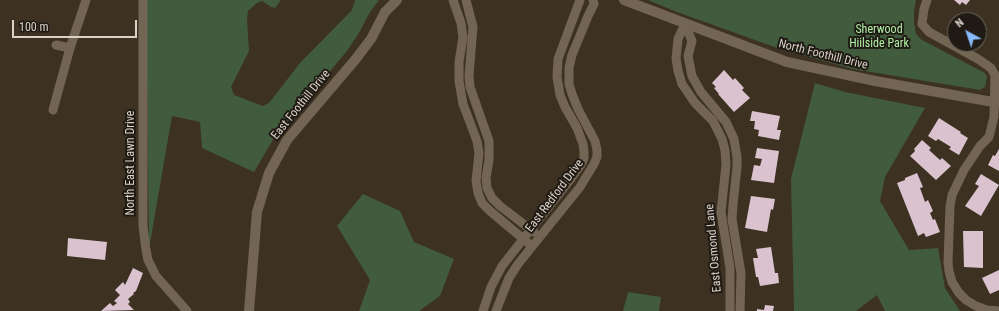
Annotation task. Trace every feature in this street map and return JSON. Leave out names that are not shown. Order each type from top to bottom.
[{"type":"street","points":[[53,110],[70,48],[86,0]]},
{"type":"street","name":"North East Lawn Drive","points":[[143,0],[143,226],[146,250],[148,260],[156,276],[187,311]]},
{"type":"street","name":"East Foothill Drive","points":[[249,311],[257,212],[269,173],[287,140],[355,60],[371,39],[385,12],[397,0]]},
{"type":"street","points":[[453,0],[462,31],[459,81],[463,104],[474,130],[478,147],[476,181],[478,193],[482,203],[490,211],[532,246]]},
{"type":"street","points":[[466,0],[473,27],[469,76],[470,86],[489,141],[489,160],[486,178],[487,188],[492,198],[500,206],[540,236]]},
{"type":"street","name":"East Redford Drive","points":[[484,311],[491,287],[502,266],[569,181],[584,158],[579,133],[560,95],[557,77],[558,59],[580,0]]},
{"type":"street","name":"East Redford Drive","points":[[496,311],[509,278],[532,246],[580,186],[597,157],[595,141],[578,109],[569,84],[569,68],[572,55],[594,4],[593,0]]},
{"type":"street","points":[[927,0],[922,24],[929,32],[978,59],[991,68],[996,76],[997,103],[987,120],[980,146],[964,170],[952,195],[950,206],[949,272],[952,282],[959,293],[966,300],[987,310],[999,311]]},
{"type":"street","name":"North Foothill Drive","points":[[631,1],[685,24],[787,62],[875,81],[997,103]]},
{"type":"street","name":"East Osmond Lane","points":[[685,24],[692,41],[688,52],[688,61],[692,76],[697,86],[726,122],[734,139],[737,162],[732,219],[741,273],[740,311]]},
{"type":"street","name":"East Osmond Lane","points":[[685,24],[678,39],[677,61],[682,84],[695,103],[713,121],[722,139],[725,150],[726,165],[721,212],[730,268],[730,311]]},
{"type":"street","points":[[56,45],[70,48]]},
{"type":"street","points":[[677,61],[688,61]]},
{"type":"street","points":[[724,234],[735,233]]},
{"type":"green space","points":[[146,0],[281,0],[275,8],[262,1],[257,3],[248,11],[249,51],[231,87],[234,95],[263,106],[269,103],[300,63],[352,10],[355,0],[379,0],[370,12],[347,51],[274,138],[254,172],[202,148],[200,122],[172,116],[149,249]]},
{"type":"green space","name":"Sherwood Hiilside Park","points":[[648,0],[916,0],[914,23],[916,34],[922,40],[985,73],[987,77],[985,87],[980,90],[853,69],[777,48]]},
{"type":"green space","points":[[815,83],[845,92],[925,108],[885,177],[880,201],[909,250],[938,248],[945,288],[960,311],[885,311],[877,295],[856,311],[794,311],[791,179]]},
{"type":"green space","points":[[363,194],[400,211],[414,242],[454,259],[440,296],[419,311],[359,311],[370,280],[337,226]]},
{"type":"green space","points":[[628,292],[661,297],[659,311],[623,311]]},
{"type":"building","points":[[954,0],[970,0],[966,5],[962,2],[960,5]]},
{"type":"building","points":[[724,70],[733,80],[735,78],[744,88],[742,90],[750,98],[734,112],[718,94],[714,88],[716,87],[712,83]]},
{"type":"building","points":[[752,111],[780,116],[777,130],[781,130],[779,140],[758,136],[759,130],[754,129],[755,121],[750,121]]},
{"type":"building","points":[[939,118],[968,138],[959,155],[949,149],[951,147],[938,139],[936,141],[928,136]]},
{"type":"building","points":[[922,140],[931,148],[929,150],[940,160],[942,158],[951,166],[936,180],[910,156]]},
{"type":"building","points":[[757,148],[779,151],[774,183],[751,180],[754,165],[760,166],[762,159],[755,158]]},
{"type":"building","points":[[999,149],[999,171],[988,165],[993,155],[995,156]]},
{"type":"building","points":[[917,173],[923,187],[920,188],[925,202],[928,200],[933,211],[930,213],[933,220],[935,219],[940,232],[926,237],[924,233],[918,236],[897,183]]},
{"type":"building","points":[[981,174],[999,185],[981,216],[965,206],[979,186],[975,184]]},
{"type":"building","points":[[751,196],[775,199],[773,210],[771,209],[767,232],[745,228]]},
{"type":"building","points":[[963,231],[983,231],[983,268],[964,267]]},
{"type":"building","points":[[68,238],[107,242],[105,260],[67,256]]},
{"type":"building","points":[[771,247],[775,273],[778,273],[779,283],[760,286],[758,277],[756,277],[753,258],[758,258],[756,249]]},
{"type":"building","points":[[133,268],[143,273],[136,291],[128,299],[130,302],[128,304],[134,310],[101,311],[110,303],[113,306],[117,303],[114,301],[120,295],[115,290],[123,282],[125,285]]},
{"type":"building","points":[[999,270],[999,290],[990,294],[982,278]]},
{"type":"building","points":[[765,305],[774,306],[773,311],[757,311],[757,309],[764,310]]}]
